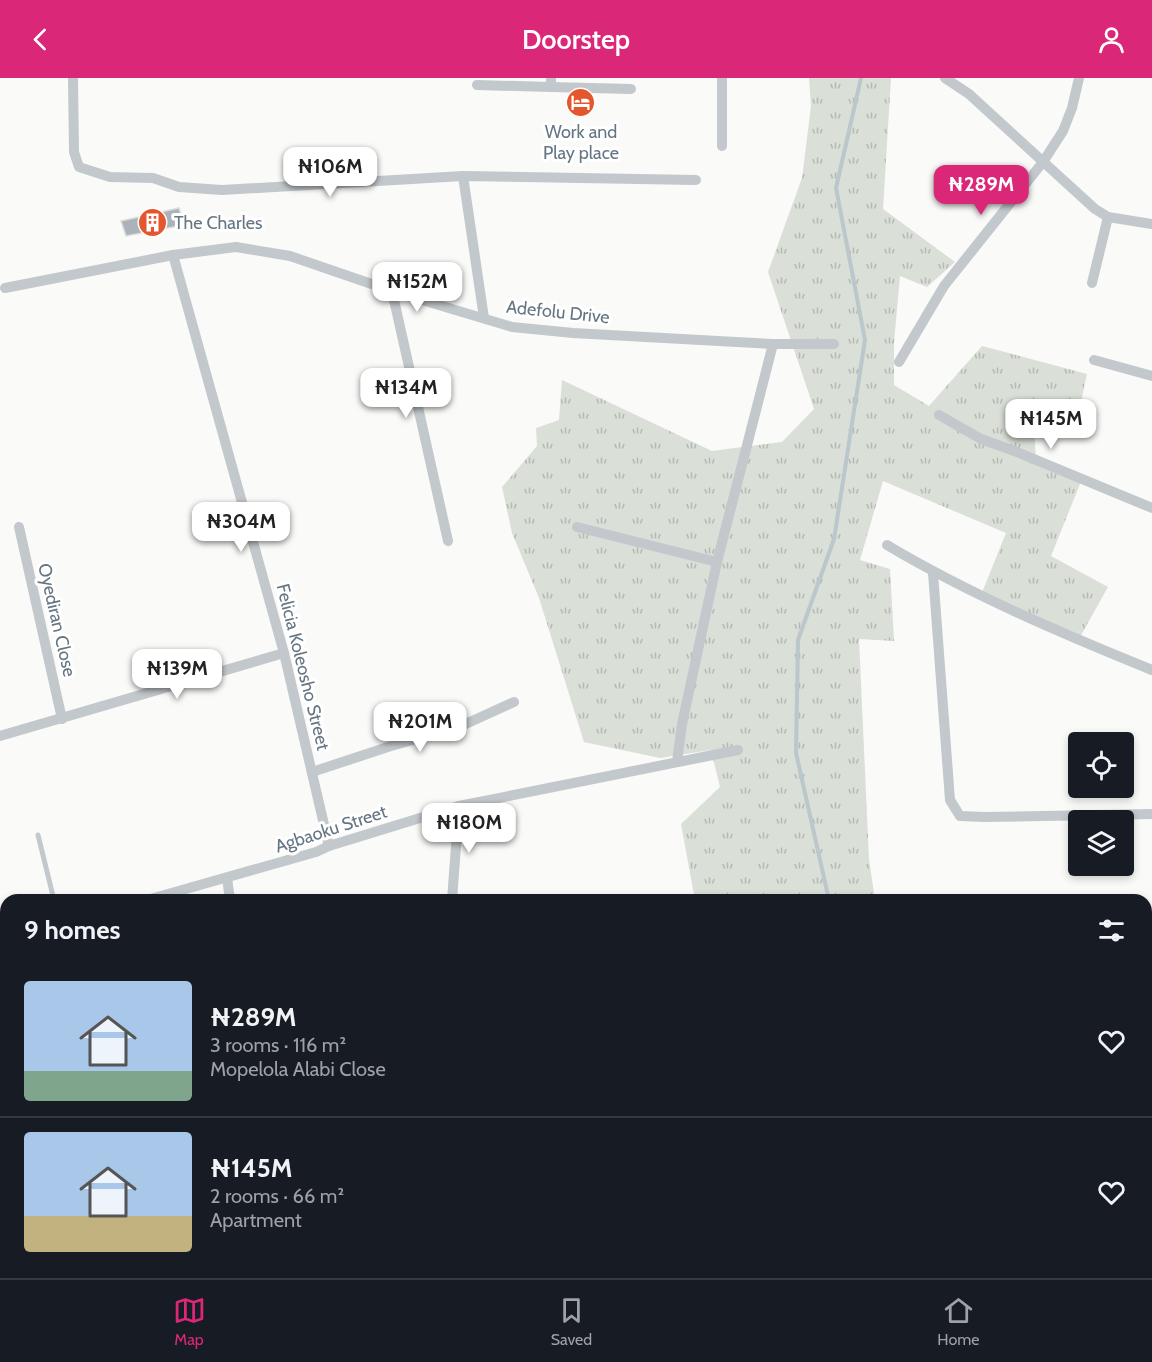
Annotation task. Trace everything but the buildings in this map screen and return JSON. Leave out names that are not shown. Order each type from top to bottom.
[{"type":"street","points":[[73,78],[74,152],[79,166],[110,177],[153,178],[179,187],[222,190],[463,176],[696,180]]},
{"type":"street","points":[[722,78],[722,146]]},
{"type":"street","points":[[945,78],[969,94],[1095,209],[1108,217],[1152,224]]},
{"type":"street","points":[[899,362],[944,286],[1043,162],[1063,131],[1079,78]]},
{"type":"street","points":[[477,85],[551,82],[631,89]]},
{"type":"street","points":[[463,176],[484,318]]},
{"type":"street","points":[[1092,283],[1108,217]]},
{"type":"street","name":"Adefolu Drive","points":[[5,288],[173,255],[236,247],[265,250],[290,256],[392,291],[512,327],[573,333],[773,344],[834,344]]},
{"type":"street","name":"Felicia Koleosho Street","points":[[173,255],[284,653],[329,846]]},
{"type":"street","points":[[392,291],[448,541]]},
{"type":"street","points":[[677,762],[682,724],[717,562],[773,344]]},
{"type":"street","points":[[1094,360],[1152,376]]},
{"type":"street","points":[[939,415],[981,439],[1028,456],[1152,508]]},
{"type":"street","name":"Oyediran Close","points":[[20,527],[62,719]]},
{"type":"street","points":[[578,527],[717,562]]},
{"type":"street","points":[[886,545],[933,573],[1152,670]]},
{"type":"street","points":[[933,573],[950,800],[960,816],[984,818],[1152,814]]},
{"type":"street","points":[[0,736],[284,653]]},
{"type":"street","points":[[312,772],[459,727],[514,702]]},
{"type":"street","name":"Agbaoku Street","points":[[169,894],[316,852],[459,806],[738,750]]},
{"type":"street","points":[[452,894],[459,806]]},
{"type":"street","points":[[227,878],[229,894]]},
{"type":"lane","points":[[38,835],[53,894]]},
{"type":"green space","points":[[809,78],[891,78],[883,209],[955,262],[927,287],[900,276],[894,342],[894,385],[929,406],[982,346],[1087,374],[1077,419],[1033,413],[1036,460],[1082,479],[1051,556],[1108,587],[1080,637],[981,595],[1006,533],[883,481],[860,560],[890,569],[894,641],[859,639],[869,859],[874,894],[694,894],[681,824],[720,787],[711,750],[660,758],[584,742],[539,598],[512,533],[502,487],[537,446],[536,428],[559,420],[562,380],[712,451],[782,442],[814,409],[768,272],[802,178],[811,106]]},
{"type":"waterway","points":[[828,894],[796,753],[798,640],[834,539],[865,340],[836,188],[861,78]]},
{"type":"place","name":"Work and Play place","points":[[581,103]]},
{"type":"place","name":"The Charles","points":[[153,223]]}]
